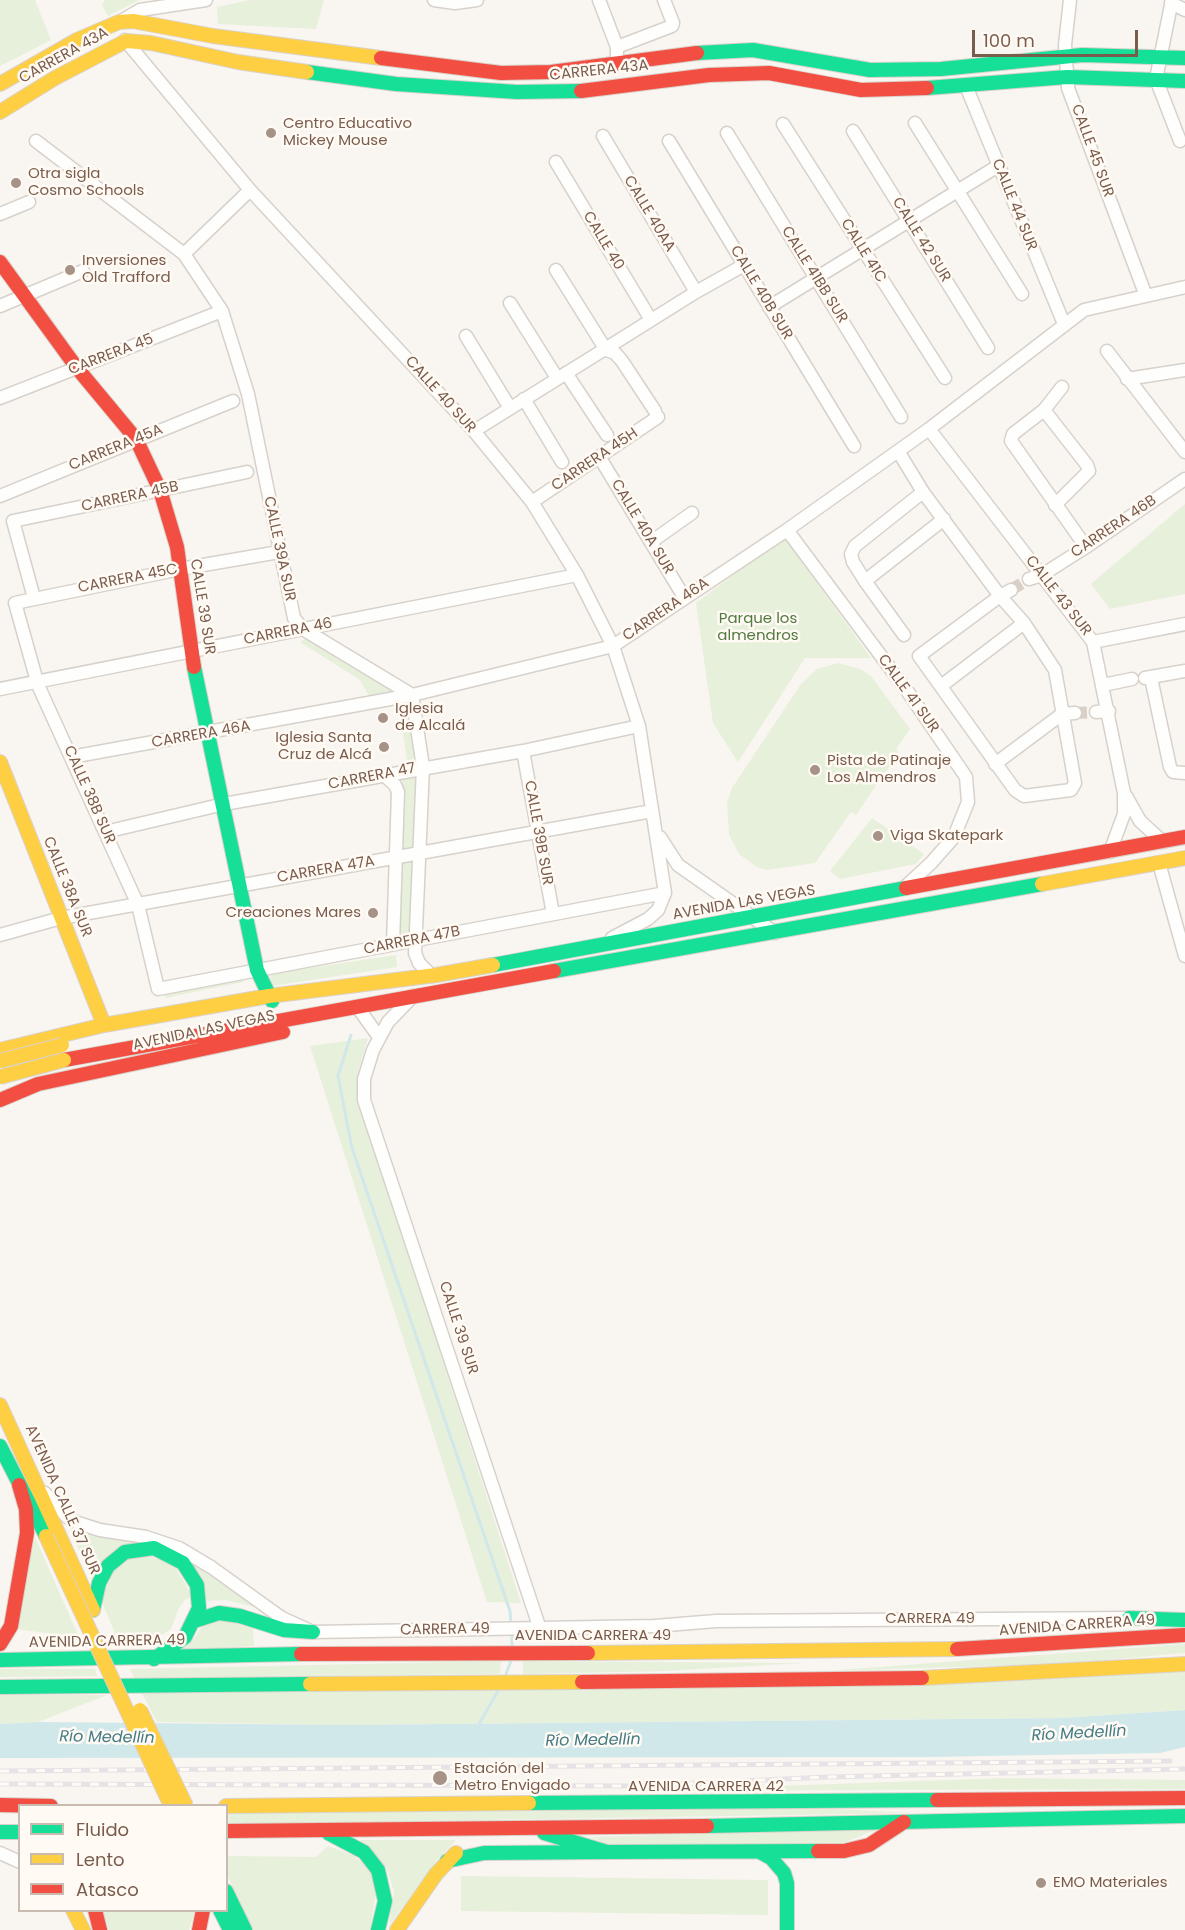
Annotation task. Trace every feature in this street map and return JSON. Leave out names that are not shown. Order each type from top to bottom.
[{"type":"main road","name":"CARRERA 43A","points":[[0,84],[77,40],[119,22],[160,24],[213,36],[501,73],[551,72],[618,65],[721,50],[753,50],[870,70],[941,69],[1066,56],[1185,58]]},
{"type":"main road","name":"CARRERA 43A","points":[[0,112],[55,78],[126,41],[298,72],[396,84],[517,92],[564,93],[709,75],[769,73],[861,90],[966,86],[1067,76],[1185,81]]},
{"type":"main road","name":"CALLE 39 SUR","points":[[0,262],[76,368],[136,439],[160,490],[180,569],[191,650],[257,970],[270,998]]},
{"type":"main road","name":"CALLE 38A SUR","points":[[0,762],[104,1025]]},
{"type":"main road","name":"AVENIDA LAS VEGAS","points":[[0,1050],[104,1025],[308,992],[432,976],[1185,837]]},
{"type":"main road","name":"AVENIDA LAS VEGAS","points":[[0,1077],[64,1060],[363,1008],[415,995],[674,951],[1185,858]]},
{"type":"main road","points":[[674,951],[694,941],[714,937],[719,931],[718,924]]},
{"type":"main road","points":[[363,1008],[376,995],[377,983]]},
{"type":"main road","name":"AVENIDA LAS VEGAS","points":[[0,1061],[270,998]]},
{"type":"main road","name":"AVENIDA LAS VEGAS","points":[[0,1100],[38,1084],[333,1021],[363,1008]]},
{"type":"main road","points":[[19,1045],[20,1068],[38,1084]]},
{"type":"main road","name":"AVENIDA CALLE 37 SUR","points":[[0,1405],[93,1610],[185,1804]]},
{"type":"main road","name":"AVENIDA CALLE 37 SUR","points":[[0,1446],[46,1536],[170,1804]]},
{"type":"main road","points":[[0,1644],[11,1626],[27,1533],[26,1509],[19,1485]]},
{"type":"main road","points":[[93,1610],[99,1583],[117,1557],[139,1548],[154,1548],[170,1555],[192,1574],[199,1598],[194,1621],[177,1645],[154,1659]]},
{"type":"main road","points":[[194,1621],[219,1613],[240,1616],[284,1630],[313,1632]]},
{"type":"main road","points":[[1130,1618],[1185,1620]]},
{"type":"main road","name":"AVENIDA CARRERA 49","points":[[0,1660],[524,1652],[915,1651],[1185,1635]]},
{"type":"main road","points":[[752,1680],[915,1651]]},
{"type":"main road","points":[[0,1688],[988,1676],[1185,1664]]},
{"type":"main road","name":"AVENIDA CARRERA 42","points":[[228,1806],[1185,1798]]},
{"type":"main road","points":[[0,1805],[18,1805]]},
{"type":"main road","points":[[228,1831],[484,1830],[1185,1816]]},
{"type":"main road","points":[[447,1861],[484,1853],[759,1852],[856,1849],[868,1845],[904,1822]]},
{"type":"main road","points":[[531,1829],[607,1852]]},
{"type":"main road","points":[[397,1930],[447,1861],[484,1830]]},
{"type":"main road","points":[[324,1831],[364,1852],[378,1870],[386,1901],[378,1930]]},
{"type":"main road","points":[[759,1852],[771,1858],[784,1873],[787,1883],[787,1930]]},
{"type":"main road","points":[[228,1896],[245,1930]]},
{"type":"main road","points":[[73,1912],[82,1930]]},
{"type":"main road","points":[[95,1912],[100,1930]]},
{"type":"main road","points":[[199,1930],[204,1912]]},
{"type":"main road","points":[[221,1912],[230,1930]]},
{"type":"street","name":"CARRERA 43A","points":[[119,22],[140,10],[206,0]]},
{"type":"street","points":[[434,0],[455,3],[477,0]]},
{"type":"street","points":[[599,0],[617,47],[618,65]]},
{"type":"street","name":"CARRERA 43A","points":[[617,47],[658,33],[673,23],[664,0]]},
{"type":"street","name":"CALLE 45 SUR","points":[[1070,0],[1066,56],[1068,88],[1146,296]]},
{"type":"street","points":[[1180,141],[1156,78],[1175,1],[1185,9]]},
{"type":"street","name":"CALLE 40 SUR","points":[[119,22],[126,41],[250,190],[474,431],[532,502],[577,575],[613,646],[639,726],[665,893]]},
{"type":"street","name":"CALLE 44 SUR","points":[[966,86],[1064,324]]},
{"type":"street","points":[[915,123],[1022,294]]},
{"type":"street","name":"CALLE 41C","points":[[783,124],[945,378]]},
{"type":"street","name":"CALLE 42 SUR","points":[[853,131],[988,348]]},
{"type":"street","name":"CALLE 41BB SUR","points":[[727,133],[901,417]]},
{"type":"street","name":"CALLE 40AA","points":[[603,136],[696,292]]},
{"type":"street","name":"CALLE 39A SUR","points":[[36,141],[184,254],[222,311],[248,394],[294,618],[303,630]]},
{"type":"street","name":"CALLE 40B SUR","points":[[669,141],[854,446]]},
{"type":"street","name":"CALLE 40","points":[[556,162],[651,320]]},
{"type":"street","points":[[769,307],[998,166]]},
{"type":"street","points":[[184,254],[250,190]]},
{"type":"street","points":[[0,213],[29,201]]},
{"type":"street","points":[[474,431],[696,292],[744,265]]},
{"type":"street","points":[[556,270],[606,350]]},
{"type":"street","points":[[0,306],[83,271]]},
{"type":"street","name":"CARRERA 46A","points":[[71,757],[210,734],[412,695],[613,646],[787,530],[929,429],[1084,310],[1185,287]]},
{"type":"street","points":[[510,303],[607,435]]},
{"type":"street","name":"CARRERA 45","points":[[0,398],[222,311]]},
{"type":"street","points":[[466,336],[510,408]]},
{"type":"street","name":"CARRERA 45H","points":[[532,502],[600,458],[656,414],[622,361],[615,353],[606,350]]},
{"type":"street","points":[[1107,351],[1126,379],[1185,452]]},
{"type":"street","points":[[1126,379],[1185,370]]},
{"type":"street","points":[[1062,387],[1044,410],[1013,434],[1011,441],[1086,547]]},
{"type":"street","points":[[524,399],[562,462]]},
{"type":"street","name":"CARRERA 45A","points":[[0,496],[233,401]]},
{"type":"street","points":[[1044,410],[1087,465],[1089,471],[1055,505]]},
{"type":"street","name":"CALLE 43 SUR","points":[[929,429],[1093,642],[1124,793]]},
{"type":"street","points":[[898,451],[923,492],[1006,593],[1055,670],[1068,714],[1075,783],[1071,790],[1024,796],[1015,790],[919,656],[1006,593]]},
{"type":"street","name":"CALLE 40A SUR","points":[[600,458],[684,597]]},
{"type":"street","name":"CARRERA 45B","points":[[34,598],[13,521],[247,472]]},
{"type":"street","name":"CARRERA 46B","points":[[1029,579],[1042,575],[1086,547],[1185,479]]},
{"type":"street","points":[[904,635],[865,581],[853,562],[851,554],[855,546],[923,492]]},
{"type":"street","points":[[651,542],[692,513]]},
{"type":"street","points":[[865,581],[944,519]]},
{"type":"street","name":"CALLE 41 SUR","points":[[787,530],[921,710],[966,777],[968,802],[954,837],[901,891]]},
{"type":"street","name":"CARRERA 45C","points":[[15,603],[180,569],[279,552]]},
{"type":"street","name":"CARRERA 46","points":[[0,689],[577,575]]},
{"type":"street","name":"CALLE 38B SUR","points":[[15,603],[37,680],[138,905],[158,989]]},
{"type":"street","points":[[940,687],[1024,623]]},
{"type":"street","points":[[1093,642],[1185,624]]},
{"type":"street","points":[[303,630],[412,695],[423,767],[415,940],[417,958],[432,976]]},
{"type":"street","points":[[1103,685],[1185,670]]},
{"type":"street","points":[[1142,679],[1170,767],[1173,772],[1185,773]]},
{"type":"street","points":[[1096,712],[1109,711]]},
{"type":"street","points":[[995,764],[1068,714]]},
{"type":"street","name":"CARRERA 47","points":[[105,832],[224,804],[523,751],[639,726]]},
{"type":"street","name":"CALLE 39B SUR","points":[[523,751],[553,914]]},
{"type":"street","points":[[385,776],[398,792],[393,944]]},
{"type":"street","points":[[1124,793],[1140,821],[1163,842]]},
{"type":"street","points":[[1110,852],[1124,814],[1124,793]]},
{"type":"street","name":"CARRERA 47A","points":[[0,935],[61,918],[652,811]]},
{"type":"street","name":"CALLE 40 SUR","points":[[656,827],[678,865],[775,933]]},
{"type":"street","points":[[1159,863],[1185,956]]},
{"type":"street","points":[[595,946],[648,920],[658,910],[665,893]]},
{"type":"street","name":"CARRERA 47B","points":[[158,989],[665,893]]},
{"type":"street","name":"CALLE 39 SUR","points":[[415,995],[388,1022],[379,1037],[366,1065],[364,1100],[540,1629]]},
{"type":"street","points":[[363,1008],[379,1037]]},
{"type":"street","name":"CARRERA 49","points":[[36,1484],[67,1517],[78,1523],[100,1530],[146,1537],[179,1548],[282,1618],[313,1632],[655,1626],[716,1621],[1130,1618],[1185,1612]]},
{"type":"street","points":[[0,1853],[18,1861]]},
{"type":"green space","points":[[0,0],[35,0],[51,40],[0,66]]},
{"type":"green space","points":[[105,0],[139,0],[108,16],[102,5]]},
{"type":"green space","points":[[250,0],[324,0],[316,29],[218,24],[217,7]]},
{"type":"green space","points":[[1185,504],[1185,594],[1110,609],[1091,584]]},
{"type":"green space","name":"Parque los almendros","points":[[784,537],[871,658],[805,658],[738,762],[713,723],[696,603]]},
{"type":"green space","points":[[311,635],[411,696],[423,767],[416,933],[394,936],[403,775],[407,758],[399,709],[397,705],[371,710],[370,698],[360,680],[300,642]]},
{"type":"green space","name":"Pista de Patinaje Los Almendros","points":[[838,663],[860,669],[871,676],[910,729],[896,749],[899,752],[856,815],[851,812],[815,863],[767,870],[757,867],[739,854],[729,834],[727,803],[732,788],[801,684],[817,669]]},
{"type":"green space","name":"Viga Skatepark","points":[[872,818],[924,854],[916,864],[840,879],[830,871]]},
{"type":"green space","points":[[396,955],[397,967],[272,986],[270,974]]},
{"type":"green space","points":[[242,977],[243,982],[165,998],[164,993]]},
{"type":"green space","points":[[368,1038],[357,1075],[358,1105],[386,1183],[521,1603],[487,1602],[310,1046]]},
{"type":"green space","points":[[72,1523],[157,1544],[200,1565],[262,1609],[226,1600],[207,1601],[154,1546],[92,1580],[69,1527]]},
{"type":"green space","points":[[35,1537],[79,1637],[15,1629]]},
{"type":"green space","points":[[139,1554],[172,1563],[193,1596],[185,1600],[179,1608],[171,1629],[159,1637],[118,1640],[101,1600],[114,1569]]},
{"type":"green space","points":[[220,1620],[253,1628],[254,1646],[180,1650],[194,1639],[203,1625]]},
{"type":"green space","points":[[1185,1644],[1185,1653],[1062,1664],[826,1671]]},
{"type":"green space","points":[[501,1661],[500,1674],[134,1678],[130,1669]]},
{"type":"green space","points":[[523,1661],[803,1663],[666,1671],[523,1674]]},
{"type":"green space","points":[[0,1669],[95,1669],[97,1676],[0,1677]]},
{"type":"green space","points":[[1185,1672],[1185,1710],[1062,1718],[346,1725],[157,1722],[142,1693]]},
{"type":"green space","points":[[0,1695],[107,1695],[38,1722],[0,1724]]},
{"type":"green space","points":[[1007,1778],[1185,1780],[1185,1789],[632,1791]]},
{"type":"green space","points":[[816,1808],[913,1813],[228,1824],[228,1813]]},
{"type":"green space","points":[[878,1829],[841,1844],[609,1845],[590,1837]]},
{"type":"green space","points":[[360,1840],[456,1840],[437,1860],[389,1926],[394,1892],[387,1868]]},
{"type":"green space","points":[[328,1846],[353,1855],[371,1871],[377,1886],[370,1930],[251,1930],[228,1876],[228,1856],[316,1857]]},
{"type":"green space","points":[[461,1876],[768,1880],[768,1915],[461,1911]]},
{"type":"green space","points":[[102,1912],[195,1912],[189,1930],[109,1930]]},
{"type":"water","name":"Río Medellín","points":[[1185,1710],[1185,1747],[1160,1753],[927,1757],[0,1758],[0,1724],[38,1722],[346,1725],[1062,1718]]},
{"type":"waterway","points":[[351,1035],[338,1076],[352,1148],[510,1611],[511,1624]]},
{"type":"waterway","points":[[512,1631],[512,1645]]},
{"type":"waterway","points":[[506,1674],[511,1661]]},
{"type":"waterway","points":[[479,1724],[498,1691]]},
{"type":"tunnel","points":[[1011,590],[1029,579]]},
{"type":"tunnel","points":[[1075,713],[1096,712]]},
{"type":"railway","points":[[0,1771],[1170,1761]]},
{"type":"railway","points":[[0,1784],[636,1786],[827,1777],[1185,1769]]},
{"type":"traffic: fast","points":[[697,53],[753,50],[870,70],[941,69],[1082,55],[1185,58]]},
{"type":"traffic: fast","points":[[307,72],[396,84],[517,92],[581,91]]},
{"type":"traffic: fast","points":[[927,88],[1067,77],[1185,81]]},
{"type":"traffic: fast","points":[[194,667],[257,970],[272,1001]]},
{"type":"traffic: fast","points":[[554,971],[1042,884]]},
{"type":"traffic: fast","points":[[493,965],[906,888]]},
{"type":"traffic: fast","points":[[0,1446],[46,1536]]},
{"type":"traffic: fast","points":[[93,1610],[99,1583],[108,1566],[125,1552],[154,1548],[183,1563],[197,1585],[199,1608],[185,1637],[154,1659]]},
{"type":"traffic: fast","points":[[194,1621],[219,1613],[240,1616],[284,1630],[313,1632]]},
{"type":"traffic: fast","points":[[1129,1618],[1185,1620]]},
{"type":"traffic: fast","points":[[0,1660],[301,1654]]},
{"type":"traffic: fast","points":[[0,1687],[310,1684]]},
{"type":"traffic: fast","points":[[529,1803],[937,1800]]},
{"type":"traffic: fast","points":[[707,1826],[1185,1816]]},
{"type":"traffic: fast","points":[[0,1832],[18,1832]]},
{"type":"traffic: fast","points":[[328,1833],[364,1852],[378,1870],[385,1901],[378,1930]]},
{"type":"traffic: fast","points":[[544,1833],[607,1852],[818,1851]]},
{"type":"traffic: fast","points":[[447,1861],[484,1853],[607,1852]]},
{"type":"traffic: fast","points":[[760,1852],[771,1858],[784,1873],[787,1883],[787,1930]]},
{"type":"traffic: fast","points":[[228,1895],[245,1930]]},
{"type":"traffic: fast","points":[[221,1912],[230,1930]]},
{"type":"traffic: slow","points":[[0,84],[77,40],[119,22],[133,21],[213,36],[381,58]]},
{"type":"traffic: slow","points":[[0,112],[55,78],[126,41],[151,43],[238,62],[307,72]]},
{"type":"traffic: slow","points":[[0,762],[104,1025]]},
{"type":"traffic: slow","points":[[1042,884],[1185,858]]},
{"type":"traffic: slow","points":[[0,1050],[104,1025],[269,996],[436,975],[493,965]]},
{"type":"traffic: slow","points":[[0,1061],[62,1045]]},
{"type":"traffic: slow","points":[[0,1077],[64,1060]]},
{"type":"traffic: slow","points":[[0,1405],[93,1610]]},
{"type":"traffic: slow","points":[[46,1536],[170,1804]]},
{"type":"traffic: slow","points":[[588,1653],[957,1649]]},
{"type":"traffic: slow","points":[[922,1678],[1185,1664]]},
{"type":"traffic: slow","points":[[310,1684],[582,1682]]},
{"type":"traffic: slow","points":[[140,1710],[185,1804]]},
{"type":"traffic: slow","points":[[228,1806],[529,1803]]},
{"type":"traffic: slow","points":[[397,1930],[436,1874],[456,1853]]},
{"type":"traffic: slow","points":[[74,1912],[83,1930]]},
{"type":"traffic: jam","points":[[381,58],[501,73],[551,72],[697,53]]},
{"type":"traffic: jam","points":[[581,91],[709,75],[769,73],[861,90],[927,88]]},
{"type":"traffic: jam","points":[[0,262],[77,368],[136,439],[160,490],[177,547],[194,667]]},
{"type":"traffic: jam","points":[[906,888],[1185,837]]},
{"type":"traffic: jam","points":[[64,1060],[554,971]]},
{"type":"traffic: jam","points":[[0,1100],[38,1084],[283,1032]]},
{"type":"traffic: jam","points":[[0,1644],[11,1626],[27,1533],[26,1509],[19,1485]]},
{"type":"traffic: jam","points":[[957,1649],[1185,1635]]},
{"type":"traffic: jam","points":[[301,1654],[588,1653]]},
{"type":"traffic: jam","points":[[582,1682],[922,1678]]},
{"type":"traffic: jam","points":[[937,1800],[1185,1798]]},
{"type":"traffic: jam","points":[[0,1805],[18,1805]]},
{"type":"traffic: jam","points":[[818,1851],[844,1851],[869,1845],[904,1822]]},
{"type":"traffic: jam","points":[[228,1831],[707,1826]]},
{"type":"traffic: jam","points":[[96,1912],[100,1930]]},
{"type":"traffic: jam","points":[[199,1930],[203,1912]]},
{"type":"place","name":"Centro Educativo Mickey Mouse","points":[[271,133]]},
{"type":"place","name":"Otra sigla Cosmo Schools","points":[[16,183]]},
{"type":"place","name":"Inversiones Old Trafford","points":[[70,270]]},
{"type":"place","name":"Iglesia de Alcalá","points":[[383,718]]},
{"type":"place","name":"Iglesia Santa Cruz de Alcá","points":[[384,747]]},
{"type":"place","name":"Pista de Patinaje Los Almendros","points":[[815,770]]},
{"type":"place","name":"Viga Skatepark","points":[[878,836]]},
{"type":"place","name":"Creaciones Mares","points":[[373,913]]},
{"type":"place","name":"Estación del Metro Envigado","points":[[440,1778]]},
{"type":"place","name":"EMO Materiales","points":[[1041,1883]]}]
